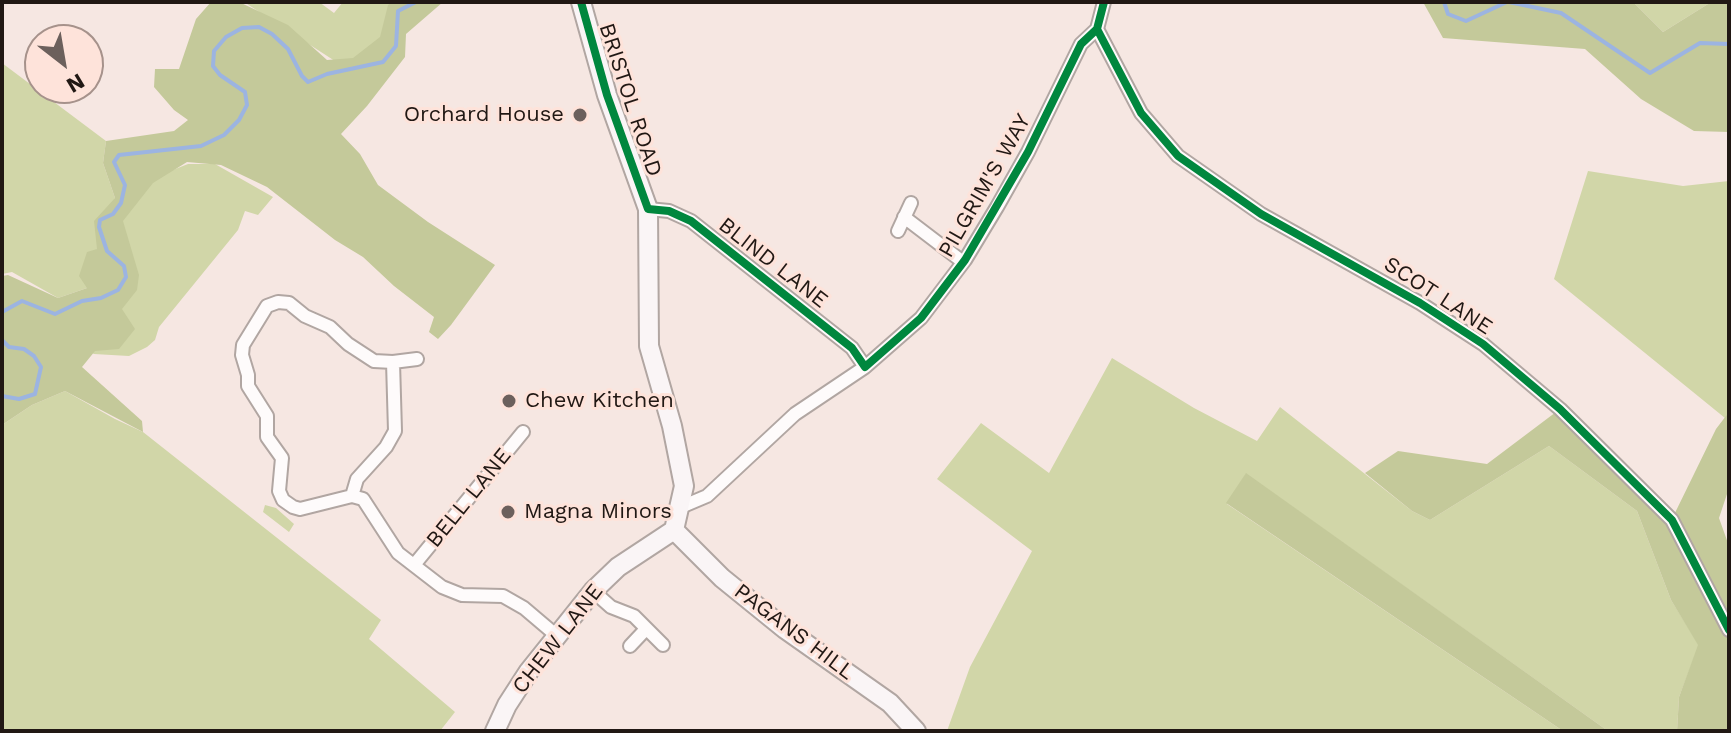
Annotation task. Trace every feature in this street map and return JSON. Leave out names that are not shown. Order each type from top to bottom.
[{"type":"main road","name":"BRISTOL ROAD","points":[[581,2],[607,95],[648,209],[649,346],[684,486],[674,530]]},
{"type":"main road","name":"CHEW LANE","points":[[495,731],[507,705],[593,591],[618,567],[674,530]]},
{"type":"main road","name":"PAGANS HILL","points":[[674,530],[733,587],[785,629],[890,703],[916,731]]},
{"type":"street","name":"PILGRIM'S WAY","points":[[681,507],[707,496],[795,414],[865,367],[921,318],[963,262],[1028,152],[1081,44],[1097,29],[1104,2]]},
{"type":"street","name":"SCOT LANE","points":[[1097,29],[1141,113],[1178,156],[1261,214],[1420,303],[1483,344],[1560,409],[1672,520],[1729,630]]},
{"type":"street","points":[[898,231],[911,203]]},
{"type":"street","name":"BLIND LANE","points":[[648,209],[669,211],[691,221],[852,348],[865,367]]},
{"type":"street","points":[[904,217],[963,262]]},
{"type":"street","points":[[417,359],[374,361],[348,344],[330,327],[305,316],[289,303],[278,302],[267,306],[243,345],[242,355],[248,386],[267,416],[267,437],[282,458],[279,491],[283,500],[300,509],[352,496],[363,499],[398,553],[442,587],[462,595],[503,596],[524,608],[557,636]]},
{"type":"street","points":[[352,496],[357,479],[386,447],[395,431],[393,362]]},
{"type":"street","name":"BELL LANE","points":[[414,565],[523,432]]},
{"type":"street","points":[[593,591],[611,607],[634,616],[663,645]]},
{"type":"street","points":[[630,646],[646,629]]},
{"type":"green space","points":[[211,2],[239,2],[288,25],[327,60],[353,58],[380,37],[388,5],[392,2],[443,2],[406,34],[405,57],[341,134],[360,154],[378,185],[495,265],[438,339],[429,332],[434,317],[363,257],[335,240],[267,187],[221,165],[187,162],[153,183],[123,221],[139,275],[137,290],[122,309],[135,329],[119,349],[95,351],[82,367],[142,421],[143,432],[65,391],[32,405],[2,425],[2,276],[8,275],[58,298],[87,288],[79,276],[87,252],[97,249],[94,221],[115,198],[103,163],[106,141],[174,131],[188,120],[174,110],[154,87],[155,69],[179,69],[196,19]]},
{"type":"green space","points":[[244,2],[319,2],[334,13],[343,2],[398,2],[387,45],[341,65]]},
{"type":"green space","points":[[1423,2],[1633,2],[1663,32],[1708,4],[1729,2],[1729,132],[1694,131],[1641,99],[1585,49],[1443,38]]},
{"type":"green space","points":[[1633,2],[1717,2],[1708,4],[1663,32]]},
{"type":"green space","points":[[2,63],[24,80],[24,104],[57,104],[106,141],[103,163],[115,198],[87,288],[58,298],[12,272],[2,274]]},
{"type":"green space","points":[[188,164],[215,164],[273,197],[258,215],[245,211],[238,230],[159,327],[155,340],[147,347],[129,356],[94,354],[48,329],[91,304],[114,229],[150,179]]},
{"type":"green space","points":[[1588,171],[1683,186],[1729,181],[1729,412],[1725,418],[1554,279]]},
{"type":"green space","points":[[1112,358],[1194,408],[1257,441],[1280,407],[1412,511],[1430,520],[1549,446],[1637,511],[1671,600],[1699,645],[1679,697],[1677,731],[1608,731],[1246,474],[1227,504],[1563,731],[947,731],[970,667],[1032,551],[937,479],[981,423],[1049,473]]},
{"type":"green space","points":[[65,391],[143,432],[381,620],[369,639],[455,712],[440,731],[2,731],[2,425],[32,405]]},
{"type":"green space","points":[[1560,409],[1672,519],[1716,429],[1729,412],[1729,488],[1719,518],[1729,546],[1729,731],[1677,731],[1679,697],[1698,645],[1671,600],[1637,511],[1549,446],[1430,520],[1412,511],[1365,473],[1398,451],[1487,464]]},
{"type":"green space","points":[[1246,473],[1608,731],[1563,731],[1226,503]]},
{"type":"green space","points":[[265,505],[276,508],[294,524],[289,532],[263,512]]},
{"type":"waterway","points":[[2,312],[22,301],[55,314],[82,301],[101,298],[118,290],[126,277],[124,266],[107,251],[99,227],[100,220],[113,214],[121,203],[125,185],[114,162],[119,155],[201,146],[224,135],[239,120],[247,105],[245,92],[220,75],[213,66],[214,51],[226,37],[242,28],[259,27],[272,34],[288,49],[308,82],[327,74],[383,62],[396,46],[398,11],[416,2]]},
{"type":"waterway","points":[[1444,2],[1448,14],[1466,21],[1507,2]]},
{"type":"waterway","points":[[1509,2],[1561,13],[1650,73],[1700,43],[1729,44]]},
{"type":"waterway","points":[[2,340],[9,347],[24,349],[34,356],[41,367],[35,394],[19,399],[2,396]]},
{"type":"cycle path","points":[[581,2],[607,95],[648,209],[669,211],[691,221],[852,348],[865,367],[921,318],[965,260],[1028,152],[1081,44],[1097,29],[1104,2]]},
{"type":"cycle path","points":[[1097,29],[1141,113],[1178,156],[1261,214],[1420,303],[1483,344],[1560,409],[1672,520],[1729,630]]},
{"type":"place","name":"Orchard House","points":[[580,115]]},
{"type":"place","name":"Chew Kitchen","points":[[509,401]]},
{"type":"place","name":"Magna Minors","points":[[508,512]]}]
